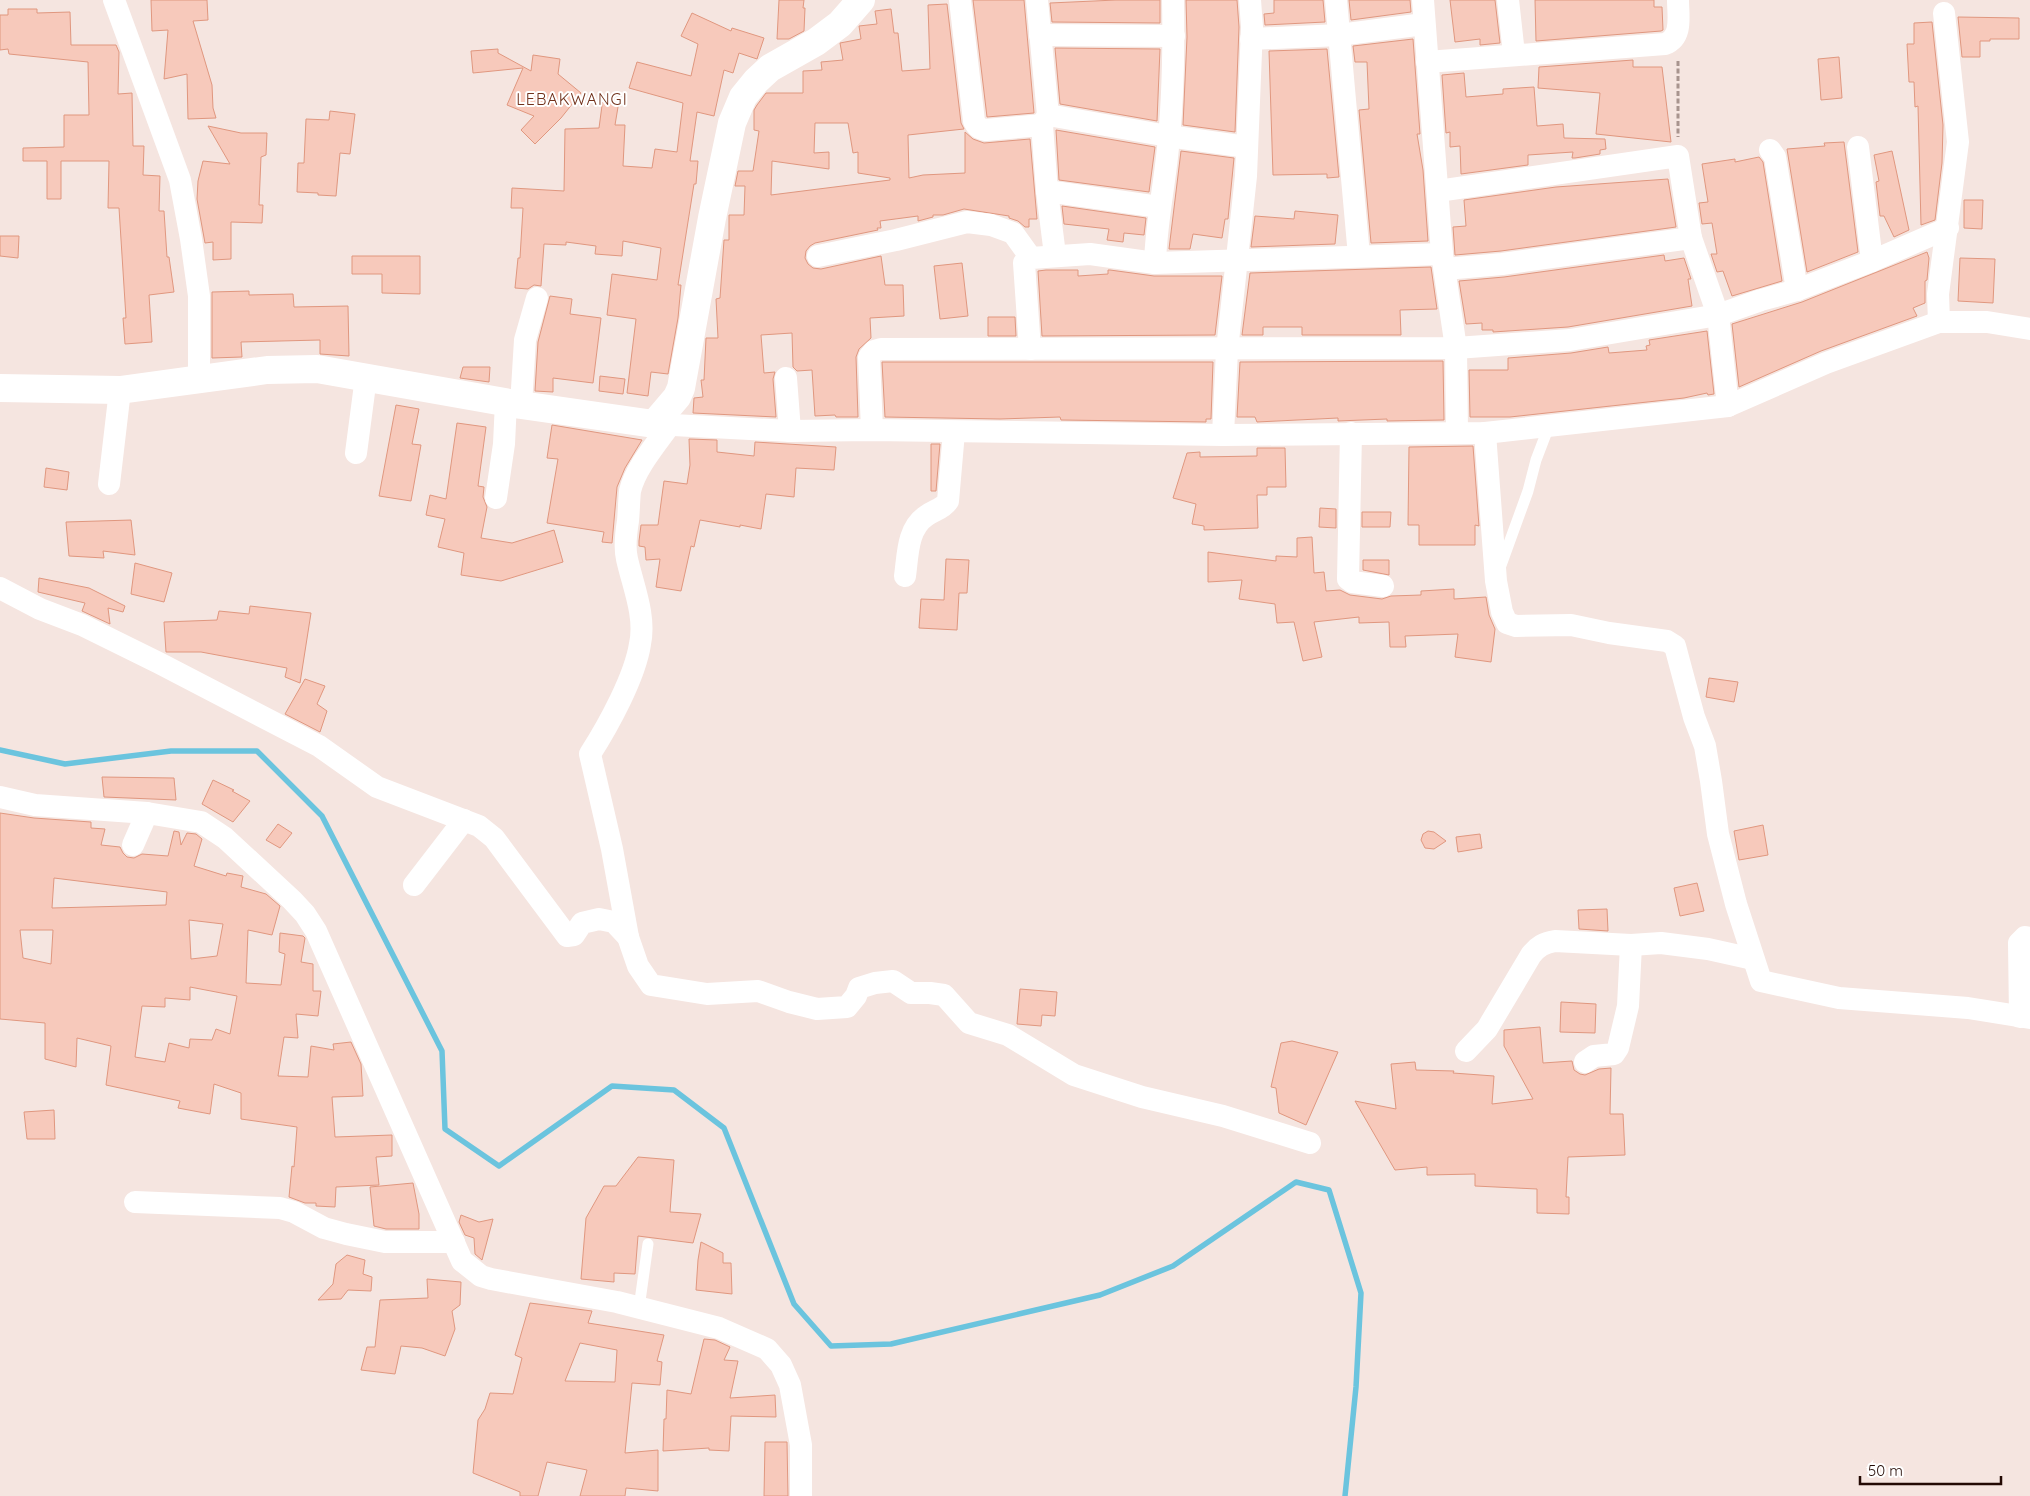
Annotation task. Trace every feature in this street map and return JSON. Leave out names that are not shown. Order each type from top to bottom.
[{"type":"street","points":[[114,0],[180,180],[199,296],[199,381]]},
{"type":"street","points":[[861,0],[840,24],[816,42],[770,68],[743,97],[732,123],[681,388],[630,489],[626,556],[639,605],[640,644],[632,670],[613,714],[590,754],[612,849],[628,937],[638,966],[652,984],[707,994],[758,991],[817,1009],[847,1007],[856,996],[859,988],[893,981],[911,993],[944,995],[969,1023],[1008,1035],[1074,1076],[1142,1097],[1223,1116],[1310,1143]]},
{"type":"street","points":[[960,0],[974,120],[976,126],[980,129],[986,130],[1045,120],[1248,146]]},
{"type":"street","points":[[1037,0],[1045,120],[1047,191],[1055,255]]},
{"type":"street","points":[[1155,263],[1159,207],[1172,101],[1173,0]]},
{"type":"street","points":[[1223,435],[1227,350],[1238,261],[1248,146],[1251,38],[1250,0]]},
{"type":"street","points":[[1336,0],[1359,256]]},
{"type":"street","points":[[1423,0],[1444,261],[1456,348],[1457,433]]},
{"type":"street","points":[[1508,0],[1514,54]]},
{"type":"street","points":[[1427,62],[1665,44],[1672,40],[1678,32],[1678,0]]},
{"type":"street","points":[[1939,322],[1938,294],[1958,142],[1944,14]]},
{"type":"street","points":[[1251,38],[1339,35],[1424,24]]},
{"type":"street","points":[[1040,35],[1174,36]]},
{"type":"street","points":[[1858,147],[1872,261]]},
{"type":"street","points":[[1770,150],[1775,157],[1796,290]]},
{"type":"street","points":[[1438,191],[1678,156],[1691,238],[1718,315],[1728,406]]},
{"type":"street","points":[[1047,191],[1159,207]]},
{"type":"street","points":[[818,256],[896,240],[967,222],[991,225],[1013,232],[1031,258]]},
{"type":"street","points":[[872,430],[869,357],[874,351],[881,349],[1227,350],[1456,348],[1570,340],[1718,315],[1796,290],[1872,261],[1948,228]]},
{"type":"street","points":[[1030,349],[1024,263],[1031,258],[1090,254],[1155,263],[1359,256],[1502,264],[1691,238]]},
{"type":"street","points":[[496,498],[504,444],[514,403],[525,340],[536,298]]},
{"type":"street","points":[[0,388],[118,405],[199,381],[267,370],[317,369],[514,403],[661,425],[790,431],[872,430],[1223,435],[1485,433],[1728,406],[1826,363],[1939,322],[1987,322],[2030,329]]},
{"type":"street","points":[[356,453],[366,377]]},
{"type":"street","points":[[786,378],[790,431]]},
{"type":"street","points":[[109,484],[118,405]]},
{"type":"street","points":[[905,576],[910,536],[925,516],[942,508],[948,501],[954,432]]},
{"type":"street","points":[[1351,433],[1348,579],[1352,582],[1382,586]]},
{"type":"street","points":[[1485,433],[1496,581],[1502,612],[1508,622],[1516,626],[1571,625],[1609,634],[1667,641],[1675,646],[1694,717],[1705,746],[1712,780],[1718,834],[1753,959],[1762,982],[1839,998],[1968,1008],[2025,1017],[2019,942],[2025,937],[2030,938]]},
{"type":"street","points":[[0,588],[40,609],[82,625],[160,662],[319,746],[377,787],[479,826],[494,838],[568,936],[574,935],[582,924],[599,919],[614,922],[628,937]]},
{"type":"street","points":[[0,797],[35,805],[147,814],[201,822],[225,838],[305,914],[320,940],[462,1261],[481,1276],[505,1282],[584,1295],[719,1328],[767,1349],[781,1365],[790,1385],[801,1445],[801,1496]]},
{"type":"street","points":[[133,844],[147,814]]},
{"type":"street","points":[[414,885],[464,820]]},
{"type":"street","points":[[1466,1051],[1487,1030],[1531,955],[1539,946],[1555,941],[1631,945],[1661,943],[1753,959]]},
{"type":"street","points":[[1585,1062],[1594,1056],[1614,1054],[1618,1048],[1628,1006],[1631,945]]},
{"type":"street","points":[[135,1202],[280,1208],[294,1212],[324,1228],[385,1242],[454,1242]]},
{"type":"lane","points":[[1496,581],[1549,426]]},
{"type":"lane","points":[[639,1308],[648,1244]]},
{"type":"path","points":[[1678,32],[1678,156]]},
{"type":"building","points":[[151,0],[207,0],[208,20],[193,21],[212,85],[213,108],[216,118],[188,119],[187,74],[164,79],[168,30],[152,31]]},
{"type":"building","points":[[779,0],[804,0],[804,31],[789,39],[777,39]]},
{"type":"building","points":[[973,0],[1024,0],[1034,113],[987,117]]},
{"type":"building","points":[[1160,0],[1160,23],[1052,22],[1050,3]]},
{"type":"building","points":[[1186,0],[1237,0],[1239,27],[1235,132],[1183,125],[1187,37]]},
{"type":"building","points":[[1274,0],[1323,0],[1325,22],[1265,25],[1264,14],[1274,13]]},
{"type":"building","points":[[1349,0],[1410,0],[1411,12],[1351,20]]},
{"type":"building","points":[[1450,0],[1495,0],[1500,43],[1480,45],[1480,39],[1455,42]]},
{"type":"building","points":[[1535,0],[1654,0],[1654,7],[1662,7],[1663,30],[1536,41]]},
{"type":"building","points":[[947,4],[961,123],[964,129],[908,135],[909,178],[923,175],[965,173],[965,132],[973,139],[984,143],[1030,139],[1037,219],[1029,219],[1029,227],[1025,227],[1018,221],[1009,218],[1009,216],[964,209],[943,215],[933,215],[933,217],[918,221],[918,216],[880,221],[881,228],[877,228],[878,230],[815,243],[806,251],[805,258],[813,268],[821,269],[881,256],[885,285],[903,285],[904,316],[870,318],[871,338],[859,349],[856,357],[858,417],[815,416],[812,370],[797,371],[793,367],[792,333],[761,335],[764,373],[775,372],[773,379],[776,417],[693,413],[694,398],[703,397],[701,380],[704,380],[706,338],[718,338],[716,299],[720,298],[724,240],[729,240],[729,215],[744,215],[745,186],[735,186],[738,171],[753,171],[759,131],[754,130],[754,110],[766,93],[803,93],[803,71],[822,70],[821,62],[843,60],[840,43],[861,39],[859,26],[877,24],[875,11],[891,9],[894,33],[898,33],[902,71],[930,69],[928,5]],"holes":[[[815,123],[848,123],[853,153],[858,152],[858,173],[890,178],[890,180],[771,195],[772,161],[829,169],[829,152],[814,153]]]},
{"type":"building","points":[[8,9],[37,9],[37,13],[70,12],[71,45],[116,45],[119,52],[118,94],[132,93],[133,146],[144,146],[143,175],[160,176],[159,211],[164,211],[167,257],[169,257],[174,292],[149,295],[152,342],[125,344],[123,318],[126,318],[119,208],[108,208],[109,161],[61,161],[61,199],[47,199],[47,161],[23,161],[23,148],[64,147],[64,115],[89,115],[88,62],[9,54],[8,49],[0,50],[0,15],[8,15]]},
{"type":"building","points":[[692,13],[731,31],[732,28],[764,38],[757,59],[739,53],[733,73],[724,70],[714,116],[697,112],[690,161],[698,161],[696,184],[694,184],[678,285],[681,285],[678,318],[668,374],[651,372],[648,396],[627,393],[636,319],[607,315],[612,274],[657,280],[661,248],[623,241],[622,256],[595,254],[596,246],[566,242],[566,245],[544,244],[541,286],[534,285],[528,289],[515,288],[518,258],[520,258],[523,208],[511,208],[512,188],[564,191],[565,129],[599,128],[603,98],[619,101],[615,125],[625,125],[623,166],[652,168],[655,149],[677,152],[683,103],[629,88],[637,62],[691,76],[698,44],[681,36]]},
{"type":"building","points":[[1958,17],[2019,18],[2019,39],[1980,41],[1980,57],[1962,57]]},
{"type":"building","points":[[1932,22],[1943,125],[1942,163],[1935,220],[1921,225],[1918,106],[1915,107],[1914,82],[1909,82],[1907,44],[1914,44],[1914,23]]},
{"type":"building","points":[[1413,39],[1420,134],[1417,134],[1423,170],[1428,241],[1371,243],[1359,110],[1369,109],[1367,62],[1355,62],[1353,46]]},
{"type":"building","points":[[1055,48],[1160,49],[1157,121],[1060,104]]},
{"type":"building","points":[[498,49],[498,53],[531,71],[533,55],[560,59],[558,74],[581,93],[561,118],[535,144],[521,130],[534,116],[507,105],[523,68],[473,73],[471,51]]},
{"type":"building","points":[[1327,49],[1339,177],[1327,178],[1327,174],[1273,175],[1269,51]]},
{"type":"building","points":[[1839,57],[1842,98],[1821,100],[1818,59]]},
{"type":"building","points":[[1633,60],[1633,67],[1662,67],[1671,142],[1596,134],[1600,93],[1538,88],[1539,67]]},
{"type":"building","points":[[1464,73],[1466,97],[1503,94],[1503,89],[1534,87],[1537,126],[1563,124],[1564,138],[1605,139],[1606,149],[1600,150],[1600,154],[1575,158],[1572,158],[1573,152],[1528,155],[1528,165],[1461,174],[1460,146],[1450,147],[1450,132],[1446,133],[1442,75]]},
{"type":"building","points":[[330,111],[355,114],[350,154],[340,153],[336,196],[297,192],[298,163],[304,163],[306,119],[329,120]]},
{"type":"building","points":[[208,126],[241,133],[267,133],[266,155],[261,157],[259,205],[263,205],[262,223],[231,222],[231,259],[213,260],[213,242],[205,243],[197,199],[198,181],[203,161],[230,164]]},
{"type":"building","points":[[1056,130],[1155,147],[1149,192],[1059,180]]},
{"type":"building","points":[[1844,142],[1858,252],[1807,272],[1787,149],[1825,146],[1824,143]]},
{"type":"building","points":[[1181,151],[1234,158],[1228,219],[1225,219],[1222,238],[1193,234],[1190,249],[1169,249]]},
{"type":"building","points":[[1892,151],[1909,230],[1894,237],[1884,216],[1880,216],[1876,182],[1879,181],[1874,155]]},
{"type":"building","points":[[1759,157],[1763,162],[1782,281],[1732,296],[1723,271],[1717,272],[1711,254],[1717,254],[1712,223],[1702,224],[1699,203],[1708,202],[1702,164],[1735,159],[1735,162]]},
{"type":"building","points":[[1668,179],[1676,227],[1501,251],[1455,255],[1453,227],[1466,226],[1464,200],[1556,187]]},
{"type":"building","points":[[1964,200],[1983,200],[1982,229],[1964,228]]},
{"type":"building","points":[[1062,206],[1146,218],[1144,235],[1124,233],[1123,242],[1107,240],[1109,229],[1064,224]]},
{"type":"building","points":[[1295,211],[1338,215],[1335,244],[1251,247],[1255,216],[1294,219]]},
{"type":"building","points":[[0,236],[19,236],[18,258],[0,256]]},
{"type":"building","points":[[1927,252],[1929,258],[1927,280],[1925,281],[1925,303],[1913,308],[1917,316],[1821,351],[1739,387],[1732,324],[1802,302]]},
{"type":"building","points":[[1664,255],[1665,261],[1684,258],[1691,279],[1688,279],[1692,306],[1568,327],[1493,332],[1493,330],[1482,330],[1482,323],[1466,324],[1459,281],[1504,277]]},
{"type":"building","points":[[352,256],[420,256],[420,294],[382,293],[382,274],[352,274]]},
{"type":"building","points":[[1960,258],[1995,259],[1993,303],[1958,301]]},
{"type":"building","points":[[962,263],[968,316],[940,319],[934,266]]},
{"type":"building","points":[[1431,267],[1437,309],[1400,310],[1401,335],[1302,335],[1302,327],[1263,327],[1263,335],[1242,335],[1250,273]]},
{"type":"building","points":[[1078,270],[1078,276],[1108,274],[1108,270],[1110,270],[1154,276],[1222,276],[1215,335],[1042,336],[1038,271]]},
{"type":"building","points":[[249,291],[249,295],[293,294],[294,307],[348,306],[349,356],[320,354],[320,340],[241,342],[242,357],[212,358],[212,292]]},
{"type":"building","points":[[550,296],[572,299],[570,314],[601,318],[593,383],[553,378],[553,392],[535,391],[538,342]]},
{"type":"building","points":[[988,317],[1015,317],[1016,336],[988,336]]},
{"type":"building","points":[[1707,331],[1714,394],[1708,395],[1707,393],[1684,398],[1510,417],[1470,417],[1469,370],[1508,370],[1508,358],[1571,353],[1608,347],[1609,353],[1647,350],[1646,346],[1650,345],[1649,340]]},
{"type":"building","points":[[1443,361],[1444,420],[1387,421],[1387,419],[1338,421],[1338,418],[1257,422],[1255,417],[1237,417],[1240,362]]},
{"type":"building","points":[[882,362],[1213,362],[1211,419],[1206,419],[1206,422],[1061,420],[1060,417],[1000,419],[885,417]]},
{"type":"building","points":[[463,367],[490,367],[489,382],[460,378]]},
{"type":"building","points":[[600,376],[625,379],[623,394],[599,391]]},
{"type":"building","points":[[396,405],[419,409],[412,444],[421,445],[411,501],[379,496]]},
{"type":"building","points":[[457,423],[486,427],[478,486],[484,487],[483,497],[487,507],[481,538],[512,543],[554,530],[563,562],[501,581],[461,575],[464,553],[438,547],[445,519],[426,515],[430,495],[446,499]]},
{"type":"building","points":[[552,425],[642,440],[625,468],[617,487],[612,543],[602,542],[604,532],[547,523],[558,459],[547,458]]},
{"type":"building","points":[[689,439],[717,440],[717,452],[754,456],[755,442],[836,447],[834,470],[796,468],[794,497],[766,494],[761,529],[700,520],[694,547],[691,546],[681,591],[656,587],[660,559],[646,560],[645,547],[639,546],[639,541],[641,525],[658,525],[664,481],[687,484],[690,465]]},
{"type":"building","points":[[931,444],[940,444],[936,491],[931,491]]},
{"type":"building","points":[[1473,446],[1479,526],[1475,525],[1475,545],[1419,545],[1419,525],[1408,525],[1409,447]]},
{"type":"building","points":[[1257,448],[1285,448],[1286,487],[1267,487],[1267,495],[1257,495],[1258,528],[1204,530],[1204,526],[1192,524],[1196,504],[1173,498],[1187,453],[1200,452],[1200,457],[1257,456]]},
{"type":"building","points":[[46,468],[69,472],[67,490],[44,487]]},
{"type":"building","points":[[1320,508],[1336,509],[1336,528],[1319,527]]},
{"type":"building","points":[[1362,512],[1391,512],[1390,527],[1362,527]]},
{"type":"building","points":[[131,520],[135,555],[103,551],[104,558],[69,556],[66,522]]},
{"type":"building","points":[[1312,537],[1314,573],[1324,572],[1326,591],[1340,590],[1350,595],[1382,599],[1391,596],[1421,595],[1421,591],[1454,589],[1454,599],[1486,597],[1489,615],[1495,629],[1491,662],[1455,657],[1458,634],[1405,636],[1406,647],[1390,647],[1389,622],[1359,623],[1359,617],[1314,622],[1322,657],[1303,661],[1294,622],[1277,623],[1275,604],[1239,599],[1242,580],[1208,582],[1208,552],[1276,561],[1276,556],[1297,557],[1297,538]]},
{"type":"building","points":[[946,559],[969,560],[967,593],[959,593],[957,630],[919,628],[921,599],[944,600]]},
{"type":"building","points":[[1363,560],[1389,560],[1389,575],[1363,570]]},
{"type":"building","points":[[135,563],[172,573],[164,602],[131,594]]},
{"type":"building","points":[[39,578],[89,588],[125,606],[123,612],[108,608],[110,624],[82,611],[85,603],[38,592]]},
{"type":"building","points":[[250,606],[311,613],[300,683],[285,677],[287,668],[201,652],[166,652],[164,622],[217,620],[219,611],[249,614]]},
{"type":"building","points":[[1709,678],[1738,682],[1734,702],[1706,697]]},
{"type":"building","points":[[305,679],[325,686],[317,704],[327,711],[320,732],[285,714]]},
{"type":"building","points":[[102,777],[174,778],[176,800],[104,797]]},
{"type":"building","points":[[213,780],[234,790],[232,791],[250,801],[233,822],[202,804]]},
{"type":"building","points":[[0,813],[34,818],[91,822],[91,828],[105,829],[101,845],[120,847],[127,857],[134,858],[142,854],[168,856],[174,831],[179,832],[181,845],[187,833],[196,834],[202,839],[194,866],[226,876],[227,873],[243,876],[241,887],[266,894],[280,906],[272,935],[248,930],[246,983],[281,985],[285,954],[279,952],[280,933],[303,936],[305,938],[301,962],[313,964],[313,991],[321,991],[318,1016],[296,1014],[298,1038],[284,1037],[278,1076],[308,1077],[311,1046],[334,1050],[333,1044],[351,1042],[361,1064],[363,1096],[332,1097],[335,1137],[392,1135],[392,1156],[376,1157],[379,1185],[336,1187],[335,1207],[316,1206],[316,1203],[305,1203],[289,1197],[292,1166],[294,1167],[297,1127],[241,1119],[241,1093],[214,1084],[210,1114],[178,1108],[180,1101],[106,1085],[111,1046],[77,1038],[76,1067],[45,1059],[45,1023],[0,1019]],"holes":[[[54,878],[167,892],[166,905],[52,908]],[[189,920],[223,924],[217,956],[191,959]],[[20,930],[53,930],[51,964],[23,958]],[[190,987],[237,996],[230,1034],[216,1029],[212,1040],[190,1039],[189,1048],[169,1043],[165,1062],[135,1057],[142,1006],[165,1007],[165,998],[190,1000]]]},
{"type":"building","points":[[278,824],[292,833],[280,848],[266,840]]},
{"type":"building","points":[[1763,825],[1768,855],[1739,860],[1734,831]]},
{"type":"building","points":[[1428,831],[1434,832],[1446,841],[1434,849],[1425,848],[1421,840],[1423,834]]},
{"type":"building","points":[[1480,834],[1482,848],[1458,852],[1456,837]]},
{"type":"building","points":[[1697,883],[1704,911],[1680,916],[1674,888]]},
{"type":"building","points":[[1607,909],[1608,931],[1579,929],[1578,910]]},
{"type":"building","points":[[1020,989],[1057,992],[1055,1016],[1042,1015],[1041,1026],[1017,1024]]},
{"type":"building","points":[[1561,1002],[1596,1004],[1595,1033],[1560,1032]]},
{"type":"building","points":[[1540,1027],[1543,1063],[1572,1061],[1574,1070],[1585,1075],[1599,1069],[1611,1068],[1610,1114],[1623,1114],[1625,1155],[1568,1157],[1566,1197],[1569,1197],[1569,1214],[1537,1213],[1537,1189],[1475,1186],[1475,1174],[1427,1175],[1427,1167],[1395,1170],[1355,1101],[1396,1109],[1391,1064],[1415,1062],[1416,1070],[1454,1071],[1453,1073],[1494,1076],[1492,1104],[1533,1099],[1504,1046],[1504,1030]]},
{"type":"building","points":[[1292,1041],[1338,1052],[1306,1125],[1279,1113],[1276,1088],[1271,1087],[1281,1043]]},
{"type":"building","points":[[54,1110],[55,1139],[27,1139],[24,1112]]},
{"type":"building","points":[[638,1157],[674,1160],[670,1212],[701,1214],[693,1243],[638,1236],[635,1274],[614,1273],[614,1282],[581,1279],[586,1218],[604,1186],[616,1186]]},
{"type":"building","points":[[413,1183],[419,1214],[419,1229],[386,1229],[374,1226],[370,1187]]},
{"type":"building","points":[[461,1215],[479,1222],[493,1219],[482,1260],[475,1254],[474,1238],[465,1235],[459,1222]]},
{"type":"building","points":[[701,1242],[723,1253],[723,1263],[731,1263],[732,1294],[696,1290]]},
{"type":"building","points":[[347,1255],[365,1260],[363,1274],[372,1277],[371,1291],[348,1290],[341,1299],[318,1300],[333,1284],[336,1264]]},
{"type":"building","points":[[427,1279],[461,1282],[460,1305],[452,1311],[455,1329],[445,1356],[422,1348],[401,1346],[395,1374],[361,1370],[367,1347],[375,1347],[380,1300],[428,1298]]},
{"type":"building","points":[[530,1303],[592,1311],[588,1323],[664,1335],[657,1361],[662,1362],[660,1385],[632,1383],[625,1453],[658,1450],[658,1491],[626,1488],[625,1496],[580,1496],[587,1470],[547,1462],[538,1496],[520,1496],[520,1492],[473,1473],[478,1420],[485,1409],[490,1393],[513,1394],[522,1358],[515,1355]],"holes":[[[580,1343],[617,1350],[615,1382],[565,1381]]]},
{"type":"building","points":[[704,1339],[715,1340],[730,1347],[724,1360],[738,1361],[730,1398],[775,1395],[776,1417],[731,1416],[729,1451],[709,1450],[709,1448],[663,1451],[667,1390],[691,1394]]},
{"type":"building","points":[[765,1442],[787,1442],[788,1496],[764,1496]]},
{"type":"waterway","points":[[0,750],[65,764],[171,751],[257,751],[322,816],[442,1051],[445,1129],[499,1166],[612,1086],[674,1090],[724,1128],[794,1304],[831,1346],[891,1344],[1100,1295],[1173,1266],[1296,1182],[1329,1190],[1361,1293],[1356,1387],[1345,1496]]},
{"type":"district","name":"LEBAKWANGI","points":[[572,99]]}]
